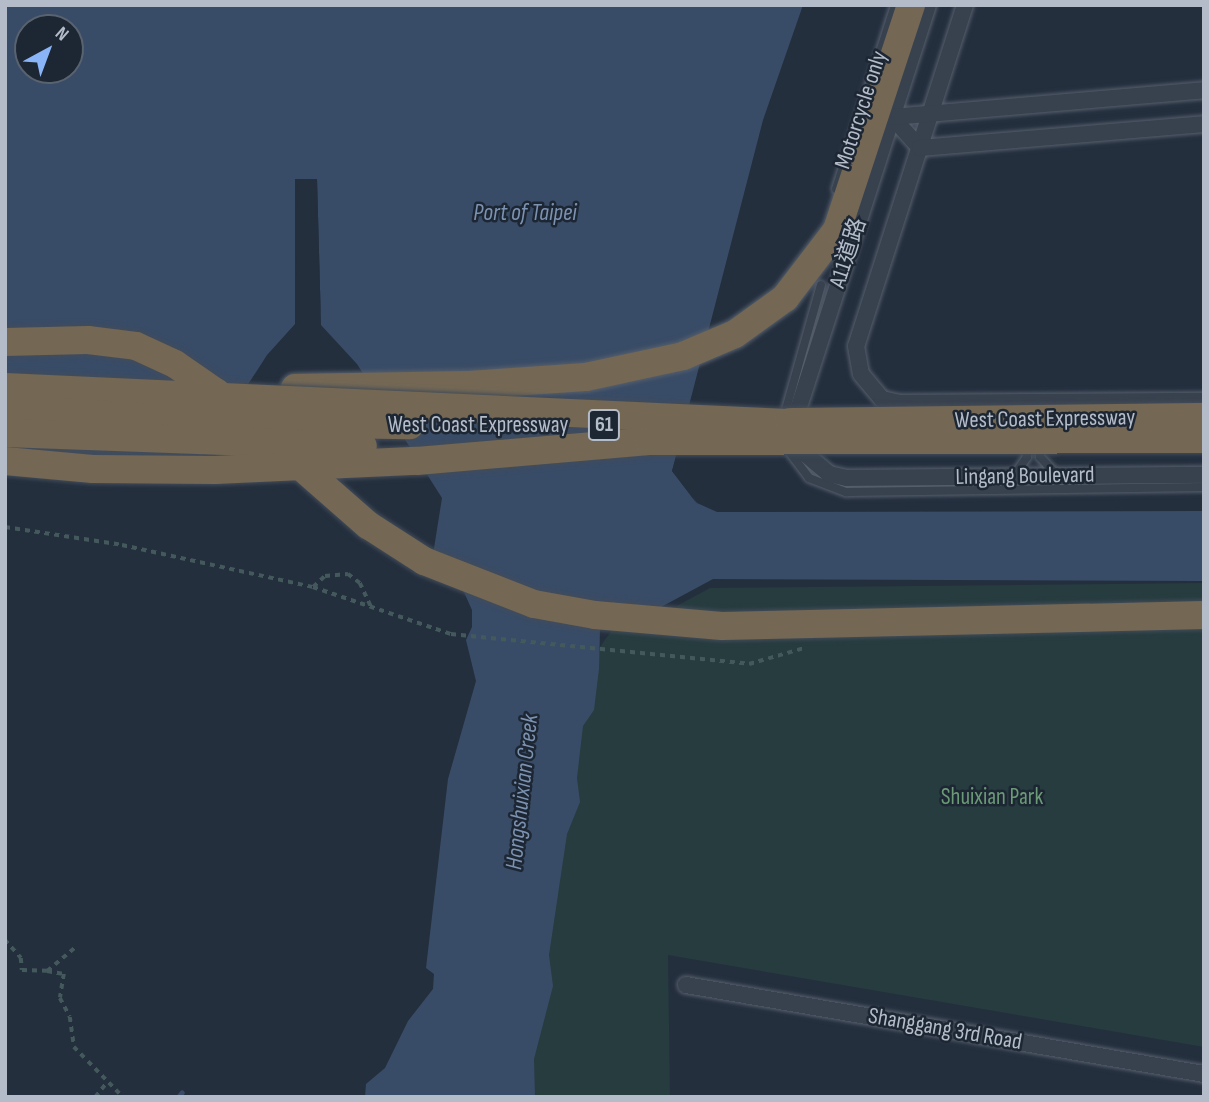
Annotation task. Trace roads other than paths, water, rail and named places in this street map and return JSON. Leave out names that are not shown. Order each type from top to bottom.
[{"type":"highway","points":[[5,374],[321,388],[586,377],[643,368],[723,340],[764,316],[814,279],[847,205],[911,5]]},
{"type":"highway","points":[[5,342],[88,340],[136,346],[176,364],[218,393],[368,525],[424,561],[534,604],[595,615],[722,626],[1204,615]]},
{"type":"highway","points":[[5,387],[752,423],[1204,424]]},
{"type":"highway","name":"West Coast Expressway","points":[[5,408],[210,422],[446,425],[1204,416]]},
{"type":"highway","name":"West Coast Expressway","points":[[5,433],[209,444],[905,449],[1204,447]]},
{"type":"highway","points":[[5,461],[93,469],[215,470],[416,461],[649,441],[1204,439]]},
{"type":"highway","points":[[905,449],[1204,458]]},
{"type":"street","name":"A11道路","points":[[847,478],[829,474],[803,452],[796,436],[796,419],[928,5]]},
{"type":"street","name":"A11道路","points":[[965,5],[856,346],[856,361],[870,387],[882,399],[899,403],[1009,402]]},
{"type":"street","points":[[892,117],[1204,90]]},
{"type":"street","points":[[892,117],[920,148],[1204,124]]},
{"type":"street","points":[[1009,402],[1204,401]]},
{"type":"street","name":"Lingang Boulevard","points":[[847,478],[1204,475]]},
{"type":"street","name":"Shanggang 3rd Road","points":[[687,985],[1204,1074]]},
{"type":"lane","name":"Motorcycle only","points":[[831,216],[843,165],[895,5]]},
{"type":"lane","points":[[814,279],[783,411],[782,434],[787,453],[809,478],[846,492],[1204,487]]},
{"type":"lane","points":[[1009,402],[1025,422],[1027,457],[1014,476]]},
{"type":"lane","points":[[1055,402],[1039,421],[1040,457],[1057,476]]},
{"type":"water","name":"Port of Taipei","points":[[5,5],[803,5],[763,120],[672,471],[697,503],[717,512],[1204,511],[1204,581],[713,579],[661,607],[597,629],[600,629],[599,669],[594,710],[583,726],[577,778],[580,802],[567,834],[549,955],[553,986],[534,1059],[535,1097],[365,1097],[366,1084],[385,1068],[408,1021],[433,989],[434,974],[426,968],[448,779],[476,681],[466,640],[472,627],[472,610],[463,590],[431,567],[442,498],[357,364],[321,325],[317,179],[295,180],[295,324],[267,355],[185,482],[5,471]]},
{"type":"waterway","points":[[178,1097],[182,1092]]},
{"type":"water label","name":"Hongshuixian Creek","points":[[522,792]]},
{"type":"park label","name":"Shuixian Park","points":[[992,797]]}]
